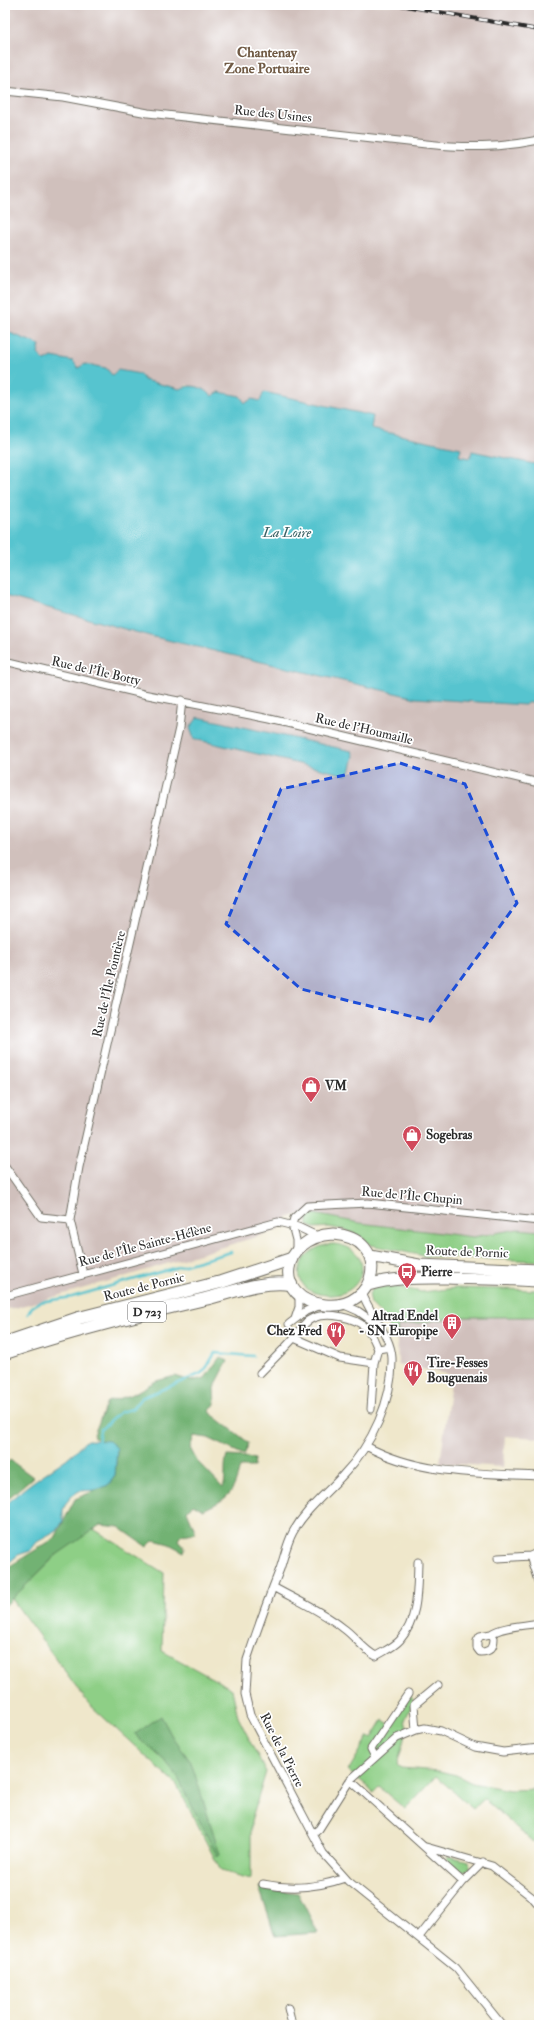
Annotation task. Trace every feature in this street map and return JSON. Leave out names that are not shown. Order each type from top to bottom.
[{"type":"highway","name":"Route de Pornic","points":[[5,1343],[79,1318],[221,1282],[294,1254]]},
{"type":"highway","name":"Route de Pornic","points":[[5,1353],[75,1330],[132,1315],[247,1288],[271,1284],[291,1284]]},
{"type":"main road","points":[[333,1234],[348,1237],[362,1244],[370,1256],[372,1268],[365,1288],[342,1304],[321,1305],[299,1296],[291,1284],[289,1274],[294,1254],[302,1244],[317,1236],[333,1234]]},
{"type":"main road","name":"Route de Pornic","points":[[370,1256],[419,1265],[539,1270]]},
{"type":"main road","name":"Route de Pornic","points":[[365,1288],[381,1281],[407,1278],[492,1278],[539,1281]]},
{"type":"street","name":"Rue des Usines","points":[[5,91],[63,97],[148,113],[467,148],[511,145],[539,140]]},
{"type":"street","name":"Rue de l'Île Botty","points":[[5,661],[143,694],[182,700]]},
{"type":"street","name":"Rue de l'Houmaille","points":[[182,700],[539,783]]},
{"type":"street","name":"Rue de l'Île Pointière","points":[[83,1274],[70,1220],[81,1160],[179,728],[182,700]]},
{"type":"street","points":[[5,1166],[42,1217],[70,1220]]},
{"type":"street","name":"Rue de l'Île Chupin","points":[[292,1225],[294,1218],[308,1206],[368,1203],[539,1221]]},
{"type":"street","name":"Rue de l'Île Sainte-Hélène","points":[[5,1296],[278,1222],[292,1225],[317,1236]]},
{"type":"street","points":[[292,1225],[296,1240],[294,1254]]},
{"type":"street","name":"Rue de la Pierre","points":[[365,1288],[366,1305],[380,1327],[390,1347],[391,1364],[387,1396],[366,1446],[343,1476],[304,1515],[292,1534],[247,1660],[245,1677],[246,1699],[256,1729],[323,1853],[345,1878],[419,1937],[465,1977],[502,2025]]},
{"type":"street","points":[[295,1319],[299,1307],[299,1296]]},
{"type":"street","name":"Rue de la Pierre","points":[[342,1304],[362,1314],[380,1327]]},
{"type":"street","points":[[289,1324],[295,1319],[321,1305]]},
{"type":"street","points":[[260,1373],[294,1338],[301,1327],[313,1318],[324,1315],[349,1318],[367,1328],[378,1349],[374,1364],[371,1409]]},
{"type":"street","points":[[294,1338],[340,1358],[374,1364]]},
{"type":"street","points":[[378,1349],[390,1347]]},
{"type":"street","points":[[366,1446],[385,1457],[421,1467],[440,1470],[539,1476]]},
{"type":"street","points":[[498,1558],[530,1556],[539,1552]]},
{"type":"street","points":[[530,1556],[539,1584]]},
{"type":"street","points":[[273,1587],[334,1621],[344,1628],[370,1653],[376,1656],[399,1641],[408,1628],[416,1607],[418,1562]]},
{"type":"street","points":[[491,1634],[499,1629],[516,1628],[539,1623]]},
{"type":"street","points":[[416,1730],[414,1705],[438,1685]]},
{"type":"street","points":[[375,1758],[371,1750],[408,1694]]},
{"type":"street","points":[[313,1834],[319,1829],[350,1780],[397,1738],[416,1730],[424,1728],[442,1731],[475,1746],[503,1752],[539,1748]]},
{"type":"street","points":[[350,1780],[463,1882]]},
{"type":"street","points":[[425,1847],[483,1862],[492,1866],[533,1898],[539,1905]]},
{"type":"street","points":[[419,1937],[463,1882],[483,1862]]},
{"type":"street","points":[[262,1884],[278,1887],[308,1888],[328,1884],[345,1878]]},
{"type":"street","points":[[288,2008],[292,2025]]},
{"type":"highlighted area","points":[[400,763],[465,784],[517,903],[430,1021],[301,989],[226,924],[281,789]]},
{"type":"shaded area","points":[[5,5],[539,5],[539,465],[472,451],[470,458],[459,456],[461,448],[371,429],[373,416],[264,392],[260,401],[245,403],[212,396],[187,385],[180,389],[144,380],[140,374],[118,370],[112,375],[45,362],[38,354],[40,345],[5,331]]},
{"type":"shaded area","points":[[5,596],[150,636],[416,698],[525,705],[527,703],[539,701],[539,1231],[518,1229],[473,1237],[360,1223],[309,1213],[288,1217],[279,1230],[123,1277],[15,1308],[5,1309]]},
{"type":"shaded area","points":[[458,1317],[539,1317],[539,1438],[505,1436],[503,1467],[440,1463],[452,1375],[398,1364],[397,1341],[394,1336],[398,1333],[397,1326]]},
{"type":"green space","points":[[309,1213],[360,1223],[473,1237],[518,1229],[539,1231],[539,1261],[424,1256],[371,1245],[360,1236],[345,1230],[329,1227],[313,1228],[308,1225],[307,1217]]},
{"type":"green space","points":[[333,1244],[347,1247],[357,1254],[361,1262],[362,1272],[358,1281],[351,1289],[340,1294],[327,1295],[314,1292],[305,1286],[300,1279],[300,1270],[303,1260],[310,1253],[320,1247]]},
{"type":"green space","points":[[383,1284],[422,1292],[456,1288],[539,1290],[539,1317],[458,1317],[397,1326],[398,1333],[390,1329],[382,1315],[371,1304],[369,1294],[372,1289]]},
{"type":"green space","points":[[220,1357],[228,1361],[214,1388],[215,1404],[209,1412],[249,1443],[244,1455],[208,1438],[194,1436],[190,1448],[197,1461],[223,1488],[227,1456],[255,1459],[254,1467],[240,1467],[232,1490],[224,1499],[203,1510],[193,1504],[187,1511],[196,1533],[181,1535],[178,1540],[185,1548],[184,1552],[169,1544],[154,1540],[147,1547],[119,1527],[100,1525],[55,1556],[5,1606],[5,1569],[55,1538],[75,1499],[108,1485],[115,1476],[117,1449],[93,1437],[107,1402],[131,1395],[156,1381],[175,1376],[191,1381],[205,1378]]},
{"type":"green space","points":[[10,1460],[33,1477],[5,1501],[5,1466]]},
{"type":"green space","points":[[87,1525],[164,1573],[162,1651],[232,1689],[238,1717],[266,1772],[251,1821],[251,1879],[221,1871],[177,1785],[89,1704],[12,1599]]},
{"type":"green space","points":[[410,1696],[414,1700],[405,1720],[407,1728],[397,1765],[401,1768],[439,1771],[456,1775],[472,1783],[510,1790],[539,1789],[539,1838],[533,1842],[484,1799],[473,1809],[436,1776],[405,1809],[379,1787],[373,1793],[365,1784],[348,1771],[369,1736],[372,1738],[383,1720],[391,1725]]},
{"type":"green space","points":[[161,1716],[173,1738],[191,1762],[220,1854],[217,1856],[178,1778],[167,1763],[135,1734]]},
{"type":"green space","points":[[448,1856],[469,1861],[470,1870],[458,1873],[448,1863]]},
{"type":"green space","points":[[259,1887],[298,1893],[318,1933],[275,1936]]},
{"type":"water","name":"La Loire","points":[[5,331],[40,345],[38,354],[45,361],[52,357],[73,361],[78,368],[85,364],[106,368],[112,375],[118,370],[140,374],[144,380],[180,389],[193,386],[205,390],[212,396],[219,392],[240,396],[245,403],[252,399],[260,401],[264,392],[373,416],[371,429],[461,448],[459,456],[470,458],[472,451],[539,465],[539,701],[527,703],[525,705],[416,698],[150,636],[5,596]]},
{"type":"water","points":[[198,717],[352,751],[354,756],[350,772],[346,775],[194,739],[190,728]]},
{"type":"water","points":[[87,1440],[109,1441],[117,1448],[115,1476],[108,1485],[97,1490],[79,1491],[73,1495],[66,1503],[63,1510],[63,1521],[57,1531],[37,1542],[30,1551],[18,1555],[5,1566],[5,1506],[24,1489],[66,1459]]},
{"type":"waterway","points":[[28,1314],[32,1307],[40,1302],[72,1297],[231,1252]]},
{"type":"waterway","points":[[98,1443],[100,1430],[120,1412],[132,1409],[141,1398],[200,1374],[205,1370],[215,1353],[253,1356]]},
{"type":"railway","points":[[400,5],[539,30]]},
{"type":"place","name":"VM","points":[[311,1103]]},
{"type":"place","name":"Sogebras","points":[[412,1152]]},
{"type":"place","name":"Pierre","points":[[407,1289]]},
{"type":"place","name":"Altrad Endel - SN Europipe","points":[[452,1340]]},
{"type":"place","name":"Chez Fred","points":[[336,1348]]},
{"type":"place","name":"Tire-Fesses Bouguenais","points":[[413,1387]]},
{"type":"district","name":"Chantenay Zone Portuaire","points":[[267,60]]}]
